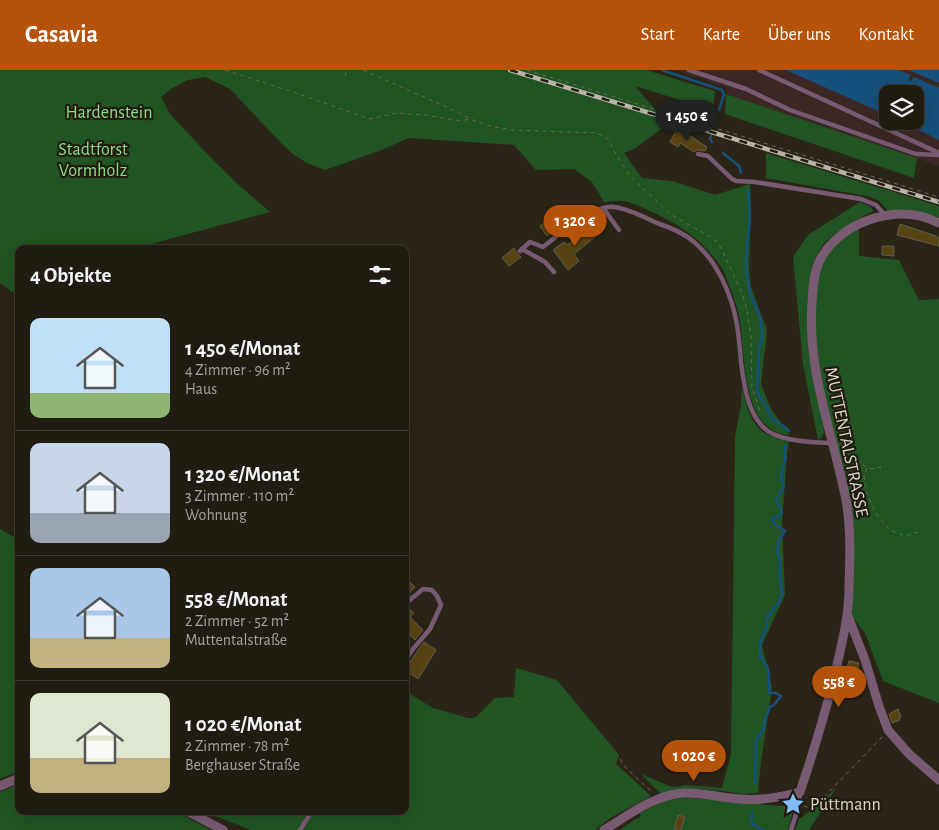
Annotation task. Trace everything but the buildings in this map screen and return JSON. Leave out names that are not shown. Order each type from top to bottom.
[{"type":"street","name":"MUTTENTALSTRASSE","points":[[800,792],[827,708],[848,616],[850,570],[848,518],[843,486],[831,444],[812,347],[813,287],[817,269],[823,254],[829,247],[854,226],[862,222],[885,215],[910,214],[939,223]]},
{"type":"street","points":[[848,616],[888,730],[905,750],[939,780]]},
{"type":"street","points":[[0,786],[15,780]]},
{"type":"street","points":[[604,830],[659,799],[683,793],[758,800],[800,792]]},
{"type":"street","points":[[195,815],[223,830]]},
{"type":"lane","points":[[689,70],[746,89],[790,110],[916,154],[939,154]]},
{"type":"lane","points":[[759,70],[939,154]]},
{"type":"lane","points":[[698,154],[708,156],[736,181],[755,182],[861,199],[876,205],[885,215]]},
{"type":"lane","points":[[554,272],[546,262],[521,250],[530,242],[543,247],[589,214],[603,208],[615,207],[622,209],[665,226],[693,240],[715,267],[730,298],[737,326],[745,387],[749,404],[757,420],[764,429],[776,435],[831,444]]},
{"type":"lane","points":[[603,208],[619,230]]},
{"type":"lane","points":[[409,601],[423,589],[432,590],[441,605],[430,629],[409,654]]},
{"type":"lane","points":[[791,830],[799,805],[800,792]]},
{"type":"lane","points":[[300,830],[309,815]]},
{"type":"path","points":[[224,70],[296,92],[370,119],[397,113],[425,114],[461,121],[470,119]]},
{"type":"path","points":[[345,76],[347,70]]},
{"type":"path","points":[[527,70],[939,197]]},
{"type":"path","points":[[831,444],[840,447],[868,468],[886,466]]},
{"type":"path","points":[[868,468],[864,477],[866,492],[877,515],[890,530],[905,536],[918,532]]},
{"type":"path","points":[[799,805],[810,808],[822,798],[888,730]]},
{"type":"path","points":[[620,759],[626,768],[659,799]]},
{"type":"shaded area","points":[[675,70],[939,70],[939,166],[726,94],[727,88]]},
{"type":"green space","name":"Stadtforst Vormholz","points":[[0,70],[646,70],[715,91],[713,110],[635,86],[668,124],[634,149],[624,153],[642,178],[672,181],[715,195],[750,184],[749,267],[751,287],[767,330],[761,384],[771,409],[790,435],[773,431],[761,420],[753,405],[748,387],[739,315],[723,270],[699,241],[675,224],[627,202],[604,202],[592,182],[574,169],[536,170],[514,145],[409,138],[325,170],[307,163],[294,155],[230,89],[205,77],[188,80],[161,97],[170,114],[212,159],[270,212],[147,245],[15,245],[15,293],[0,283]]},
{"type":"green space","points":[[726,94],[917,158],[914,178],[725,114]]},
{"type":"green space","points":[[766,153],[939,206],[939,217],[905,210],[888,211],[878,200],[866,196],[766,178]]},
{"type":"green space","points":[[860,202],[871,207],[873,211],[846,226],[827,240],[816,257],[809,283],[809,312],[824,433],[818,440],[803,364],[793,257],[808,235]]},
{"type":"green space","points":[[859,229],[859,256],[899,260],[919,300],[939,299],[939,703],[883,681],[865,633],[852,616],[853,559],[821,383],[815,331],[816,287],[825,256],[842,238]]},
{"type":"green space","points":[[742,387],[750,414],[759,429],[769,435],[789,442],[782,523],[785,595],[762,645],[772,687],[758,793],[742,794],[700,789],[681,789],[661,794],[641,774],[669,786],[685,785],[722,788],[731,754],[735,436],[741,405]]},
{"type":"green space","points":[[0,529],[15,538],[15,773],[0,779]]},
{"type":"green space","points":[[516,668],[557,680],[619,755],[616,764],[651,796],[612,817],[595,830],[251,830],[212,815],[409,815],[409,693],[433,708],[468,718],[475,718],[495,698],[514,697]]},
{"type":"green space","points":[[15,786],[15,815],[183,815],[211,830],[0,830],[0,792]]},
{"type":"green space","points":[[837,787],[809,830],[795,830],[799,819]]},
{"type":"green space","points":[[680,798],[780,806],[795,804],[788,830],[620,830],[641,817],[640,813],[667,800]]},
{"type":"water","points":[[786,70],[899,70],[911,75],[908,80],[911,81],[914,77],[939,88],[939,140],[919,130],[924,130],[924,85],[879,85],[879,111]]},
{"type":"water","points":[[909,70],[939,70],[939,83]]},
{"type":"waterway","points":[[662,70],[722,90],[724,94],[719,110]]},
{"type":"waterway","points":[[715,125],[717,119]]},
{"type":"waterway","points":[[711,136],[712,142]]},
{"type":"waterway","points":[[723,153],[739,166],[741,173]]},
{"type":"waterway","points":[[748,189],[750,217],[746,271],[750,293],[760,318],[762,330],[757,391],[772,419],[789,431]]},
{"type":"waterway","points":[[755,783],[756,741],[764,728],[770,707],[781,696],[776,693],[770,693],[769,673],[767,666],[760,656],[760,644],[767,624],[767,618],[779,603],[782,593],[780,559],[777,551],[779,540],[785,531],[773,523],[772,518],[780,515],[782,512],[776,500],[784,486],[781,476],[786,458],[784,452],[786,445]]},
{"type":"waterway","points":[[752,812],[751,823],[763,830]]},
{"type":"railway","points":[[510,70],[939,202]]},
{"type":"place","name":"Püttmann","points":[[793,804]]},
{"type":"park label","name":"Hardenstein","points":[[109,112]]}]
